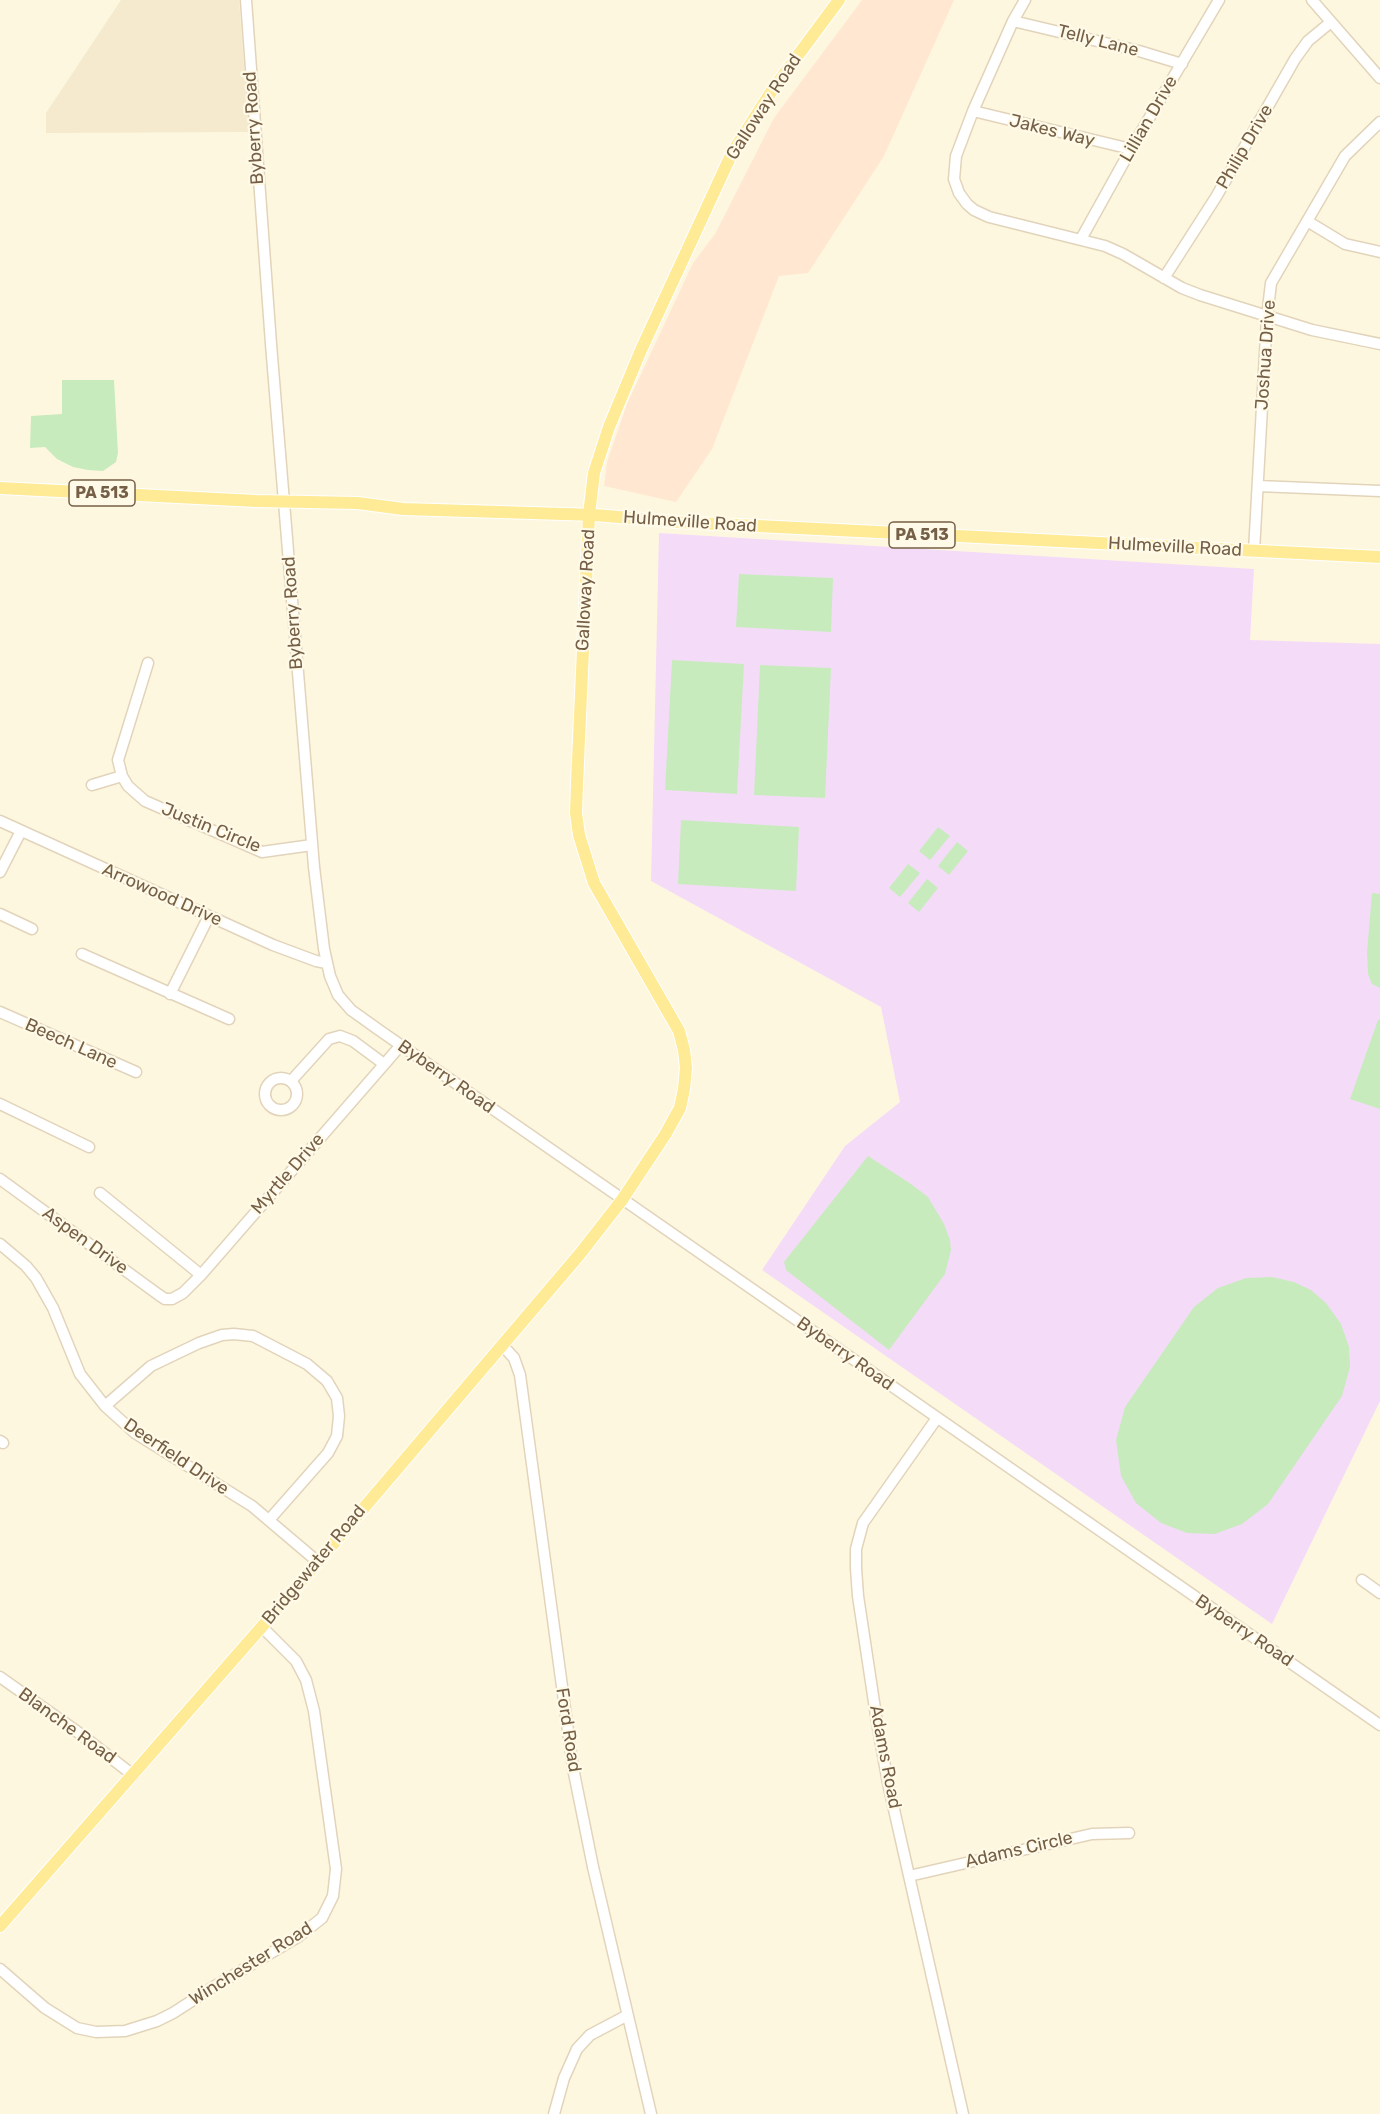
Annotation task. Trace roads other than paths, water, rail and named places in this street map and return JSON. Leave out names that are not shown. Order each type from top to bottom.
[{"type":"main road","name":"Galloway Road","points":[[622,1200],[680,1108],[686,1068],[679,1030],[594,883],[579,835],[576,784],[589,515],[594,473],[609,427],[641,350],[719,180],[743,134],[839,0]]},
{"type":"main road","name":"Hulmeville Road","points":[[0,488],[256,501],[358,503],[408,509],[589,515],[677,522],[1380,557]]},
{"type":"main road","name":"Bridgewater Road","points":[[0,1926],[318,1562],[579,1255],[622,1200]]},
{"type":"street","name":"Byberry Road","points":[[246,0],[271,348],[312,845],[327,963],[336,991],[344,1003],[401,1045],[1380,1725]]},
{"type":"street","points":[[1025,0],[1013,21],[961,139],[953,170],[956,187],[967,204],[989,217],[1081,239],[1123,254],[1164,278],[1200,295],[1312,330],[1380,344]]},
{"type":"street","name":"Lillian Drive","points":[[1081,239],[1219,0]]},
{"type":"street","points":[[1312,0],[1380,78]]},
{"type":"street","name":"Telly Lane","points":[[1013,21],[1139,51],[1182,64]]},
{"type":"street","name":"Philip Drive","points":[[1164,278],[1216,197],[1295,59],[1308,41],[1331,22]]},
{"type":"street","name":"Jakes Way","points":[[973,111],[1131,149]]},
{"type":"street","name":"Joshua Drive","points":[[1254,551],[1267,317],[1271,283],[1345,156],[1380,122]]},
{"type":"street","points":[[1307,221],[1335,239],[1380,252]]},
{"type":"street","points":[[1258,486],[1380,491]]},
{"type":"street","points":[[92,785],[122,776],[118,760],[148,663]]},
{"type":"street","name":"Justin Circle","points":[[122,776],[128,786],[145,801],[262,852],[312,845]]},
{"type":"street","name":"Arrowood Drive","points":[[0,820],[273,945],[327,963]]},
{"type":"street","points":[[0,872],[21,831]]},
{"type":"street","points":[[0,914],[32,929]]},
{"type":"street","points":[[170,994],[209,916]]},
{"type":"street","points":[[82,954],[229,1019]]},
{"type":"street","name":"Beech Lane","points":[[0,1025],[3,1013],[136,1072]]},
{"type":"street","points":[[291,1082],[324,1044],[340,1035],[353,1041],[381,1062]]},
{"type":"street","name":"Myrtle Drive","points":[[172,1299],[183,1293],[201,1275],[381,1062],[401,1045]]},
{"type":"street","points":[[0,1104],[89,1147]]},
{"type":"street","name":"Aspen Drive","points":[[0,1179],[159,1295],[165,1299],[172,1299]]},
{"type":"street","points":[[100,1193],[201,1275]]},
{"type":"street","name":"Deerfield Drive","points":[[0,1244],[19,1259],[36,1278],[53,1308],[80,1374],[105,1406],[135,1432],[252,1506],[318,1562]]},
{"type":"street","points":[[105,1406],[151,1366],[199,1343],[222,1335],[253,1336],[307,1364],[327,1381],[337,1398],[339,1416],[337,1436],[328,1453],[269,1520]]},
{"type":"street","name":"Ford Road","points":[[502,1345],[514,1358],[520,1375],[572,1759],[626,2016],[651,2114]]},
{"type":"street","name":"Adams Road","points":[[938,1418],[868,1515],[862,1526],[856,1550],[858,1596],[877,1722],[963,2114]]},
{"type":"street","points":[[1362,1580],[1380,1593]]},
{"type":"street","name":"Winchester Road","points":[[0,1969],[45,2008],[77,2028],[96,2032],[125,2031],[141,2027],[173,2013],[298,1937],[322,1918],[333,1896],[336,1869],[314,1711],[306,1680],[296,1662],[262,1627]]},
{"type":"street","name":"Blanche Road","points":[[0,1677],[75,1730],[133,1775]]},
{"type":"street","name":"Adams Circle","points":[[909,1876],[1092,1834],[1129,1833]]},
{"type":"street","points":[[554,2114],[564,2078],[576,2049],[590,2035],[626,2016]]}]
